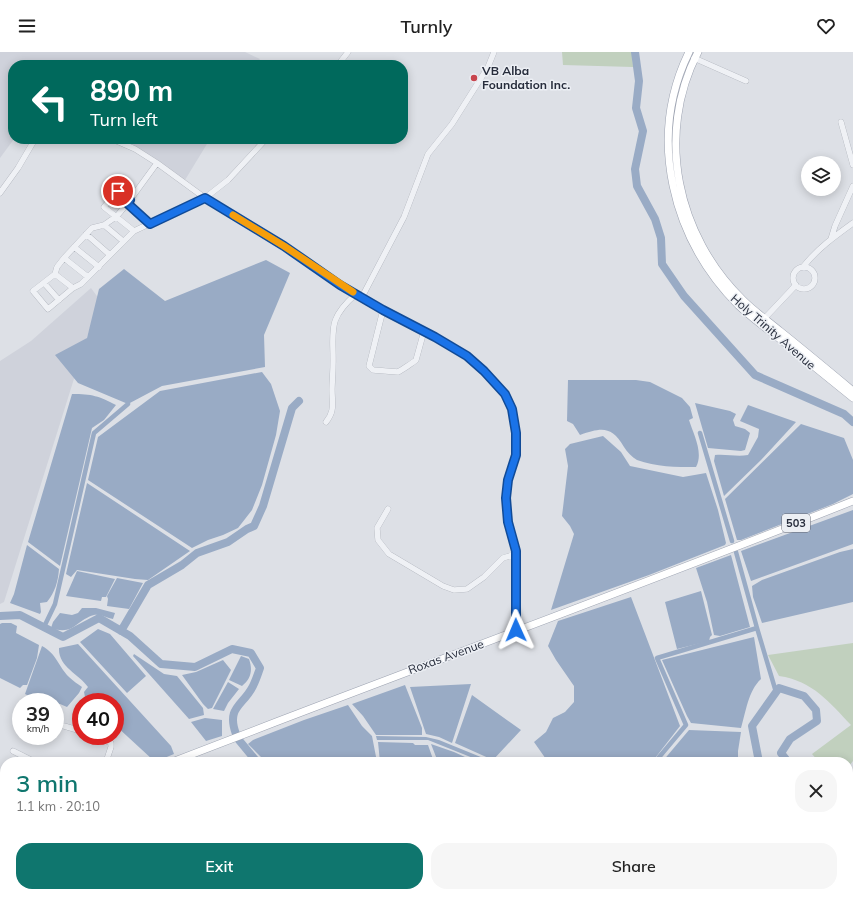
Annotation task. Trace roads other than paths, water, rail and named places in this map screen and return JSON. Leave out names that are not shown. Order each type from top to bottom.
[{"type":"main road","name":"Holy Trinity Avenue","points":[[690,52],[678,80],[672,101],[668,147],[673,186],[683,221],[698,253],[717,281],[739,305],[762,320],[853,391]]},
{"type":"main road","name":"Holy Trinity Avenue","points":[[696,55],[680,104],[677,121],[676,146],[679,186],[689,219],[704,250],[723,278],[743,300],[762,320],[853,398]]},
{"type":"main road","name":"Roxas Avenue","points":[[185,757],[853,501]]},
{"type":"street","points":[[342,60],[348,52]]},
{"type":"street","points":[[362,298],[404,217],[428,154],[444,136],[452,124],[488,67],[494,52]]},
{"type":"street","points":[[696,55],[746,81]]},
{"type":"street","points":[[841,122],[853,165]]},
{"type":"street","points":[[0,193],[18,168],[32,144]]},
{"type":"street","points":[[123,144],[157,163],[205,198],[284,246],[340,285],[467,356],[495,382],[509,402],[516,433],[516,455],[506,488],[506,510],[516,554],[516,630]]},
{"type":"street","points":[[157,163],[117,216],[104,224],[92,228],[64,258],[57,267],[55,274],[33,291],[48,309],[73,288],[81,284],[134,231],[205,198],[228,180],[261,144]]},
{"type":"street","points":[[831,239],[835,226],[853,186]]},
{"type":"street","points":[[134,231],[104,207],[118,191],[150,224]]},
{"type":"street","points":[[803,267],[807,267],[814,272],[815,280],[814,284],[803,289],[796,285],[794,281],[796,270],[803,267],[811,256],[853,223]]},
{"type":"street","points":[[104,224],[123,241]]},
{"type":"street","points":[[86,234],[110,255]]},
{"type":"street","points":[[74,246],[99,267]]},
{"type":"street","points":[[64,258],[88,277]]},
{"type":"street","points":[[55,274],[73,288]]},
{"type":"street","points":[[44,283],[59,300]]},
{"type":"street","points":[[762,320],[796,285]]},
{"type":"street","points":[[326,422],[333,411],[333,328],[344,304],[356,294]]},
{"type":"street","points":[[383,310],[369,366],[373,370],[398,372],[413,363],[416,360],[424,331]]},
{"type":"street","points":[[388,509],[377,528],[378,540],[389,554],[443,586],[454,590],[467,589],[484,578],[503,558],[516,554]]},
{"type":"street","points":[[64,726],[72,729]]},
{"type":"street","points":[[108,757],[111,745]]},
{"type":"street","points":[[13,751],[24,757]]},
{"type":"water","points":[[266,260],[290,273],[264,335],[265,367],[162,386],[128,404],[78,383],[55,355],[87,338],[99,289],[124,269],[165,301]]},
{"type":"water","points":[[262,372],[271,384],[280,411],[276,435],[262,485],[252,510],[238,528],[192,548],[88,480],[98,437],[160,391]]},
{"type":"water","points":[[568,380],[636,380],[650,382],[682,398],[690,407],[693,418],[689,420],[698,449],[699,456],[696,467],[674,467],[637,460],[628,453],[615,435],[605,430],[580,435],[573,424],[567,421]]},
{"type":"water","points":[[72,394],[95,396],[116,405],[104,420],[92,428],[60,566],[28,542]]},
{"type":"water","points":[[695,403],[730,411],[736,414],[733,420],[735,426],[745,429],[750,433],[745,450],[741,451],[708,448]]},
{"type":"water","points":[[748,405],[796,422],[761,460],[724,496],[714,461],[715,455],[748,455],[758,437],[759,429],[740,421]]},
{"type":"water","points":[[801,424],[844,438],[853,460],[853,494],[833,504],[741,540],[737,540],[725,499]]},
{"type":"water","points":[[603,436],[621,452],[630,466],[683,477],[706,473],[718,510],[726,543],[725,545],[649,575],[551,610],[574,534],[562,516],[568,466],[565,449],[570,444]]},
{"type":"water","points":[[87,483],[190,551],[148,580],[77,570],[71,577],[66,574]]},
{"type":"water","points":[[853,510],[853,544],[751,581],[741,551]]},
{"type":"water","points":[[27,545],[59,569],[54,591],[47,602],[40,603],[40,614],[10,603],[14,594]]},
{"type":"water","points":[[853,549],[853,602],[762,623],[753,597],[752,586],[762,580],[840,552]]},
{"type":"water","points":[[731,555],[750,627],[720,636],[714,635],[707,602],[696,568]]},
{"type":"water","points":[[77,571],[115,579],[106,597],[102,597],[101,601],[66,596]]},
{"type":"water","points":[[117,578],[143,583],[129,609],[107,606],[107,596]]},
{"type":"water","points":[[701,591],[712,635],[709,641],[677,649],[665,602]]},
{"type":"water","points":[[631,597],[680,726],[656,757],[544,757],[534,742],[546,732],[553,718],[565,712],[574,702],[574,686],[548,646],[558,621]]},
{"type":"water","points":[[82,608],[96,608],[115,613],[113,619],[94,615],[88,617],[70,629],[59,630],[51,628],[53,622],[60,613],[72,615],[78,613]]},
{"type":"water","points":[[11,623],[17,626],[16,633],[39,645],[37,658],[27,685],[23,685],[20,688],[0,678],[0,624]]},
{"type":"water","points":[[98,629],[110,634],[146,676],[127,693],[80,642]]},
{"type":"water","points":[[754,637],[761,679],[753,689],[750,696],[741,728],[691,723],[662,660]]},
{"type":"water","points":[[78,644],[123,693],[84,693],[88,687],[65,665],[60,655],[59,648]]},
{"type":"water","points":[[42,646],[54,656],[65,673],[82,687],[79,693],[72,693],[72,701],[67,707],[64,706],[64,693],[25,693]]},
{"type":"water","points":[[134,654],[164,674],[177,676],[203,708],[204,715],[189,719],[133,656]]},
{"type":"water","points":[[241,656],[249,659],[251,667],[249,677],[242,686],[229,680]]},
{"type":"water","points":[[223,660],[231,670],[212,708],[208,709],[182,675],[196,672]]},
{"type":"water","points":[[228,682],[239,689],[228,703],[224,711],[213,709]]},
{"type":"water","points":[[471,684],[452,743],[439,737],[426,734],[410,687]]},
{"type":"water","points":[[405,685],[422,728],[422,735],[376,735],[363,716],[352,704]]},
{"type":"water","points":[[124,694],[171,746],[174,754],[167,757],[150,757],[124,733]]},
{"type":"water","points":[[472,695],[521,730],[496,757],[486,757],[455,743]]},
{"type":"water","points":[[348,705],[362,726],[372,736],[376,757],[261,757],[248,744],[253,740]]},
{"type":"water","points":[[205,718],[222,720],[222,736],[206,741],[191,722]]},
{"type":"water","points":[[689,730],[741,732],[738,757],[666,757]]},
{"type":"water","points":[[376,736],[426,737],[439,740],[481,757],[470,757],[428,740],[377,740]]},
{"type":"water","points":[[378,742],[428,745],[432,757],[380,757]]},
{"type":"water","points":[[431,744],[465,757],[436,757]]},
{"type":"waterway","points":[[635,52],[639,81],[636,108],[643,131],[635,169],[637,186],[655,219],[661,238],[662,264],[684,296],[755,375],[844,414],[853,422]]},
{"type":"waterway","points":[[121,631],[148,585],[182,565],[197,553],[228,542],[254,526],[263,506],[292,408],[299,401]]},
{"type":"waterway","points":[[44,627],[55,604],[94,433],[128,404]]},
{"type":"waterway","points":[[700,433],[732,541]]},
{"type":"waterway","points":[[736,552],[776,692]]},
{"type":"waterway","points":[[0,616],[20,615],[63,637],[99,618],[130,636],[161,664],[195,667],[232,649],[251,653],[260,668],[249,693],[234,712],[233,725],[236,734]]},
{"type":"waterway","points":[[659,757],[686,725],[657,658],[757,628]]},
{"type":"waterway","points":[[758,757],[752,726],[779,688],[804,696],[816,710],[817,721],[790,739],[781,753],[784,757]]},
{"type":"waterway","points":[[238,739],[253,757]]},
{"type":"place","name":"VB Alba Foundation Inc.","points":[[474,78]]}]
